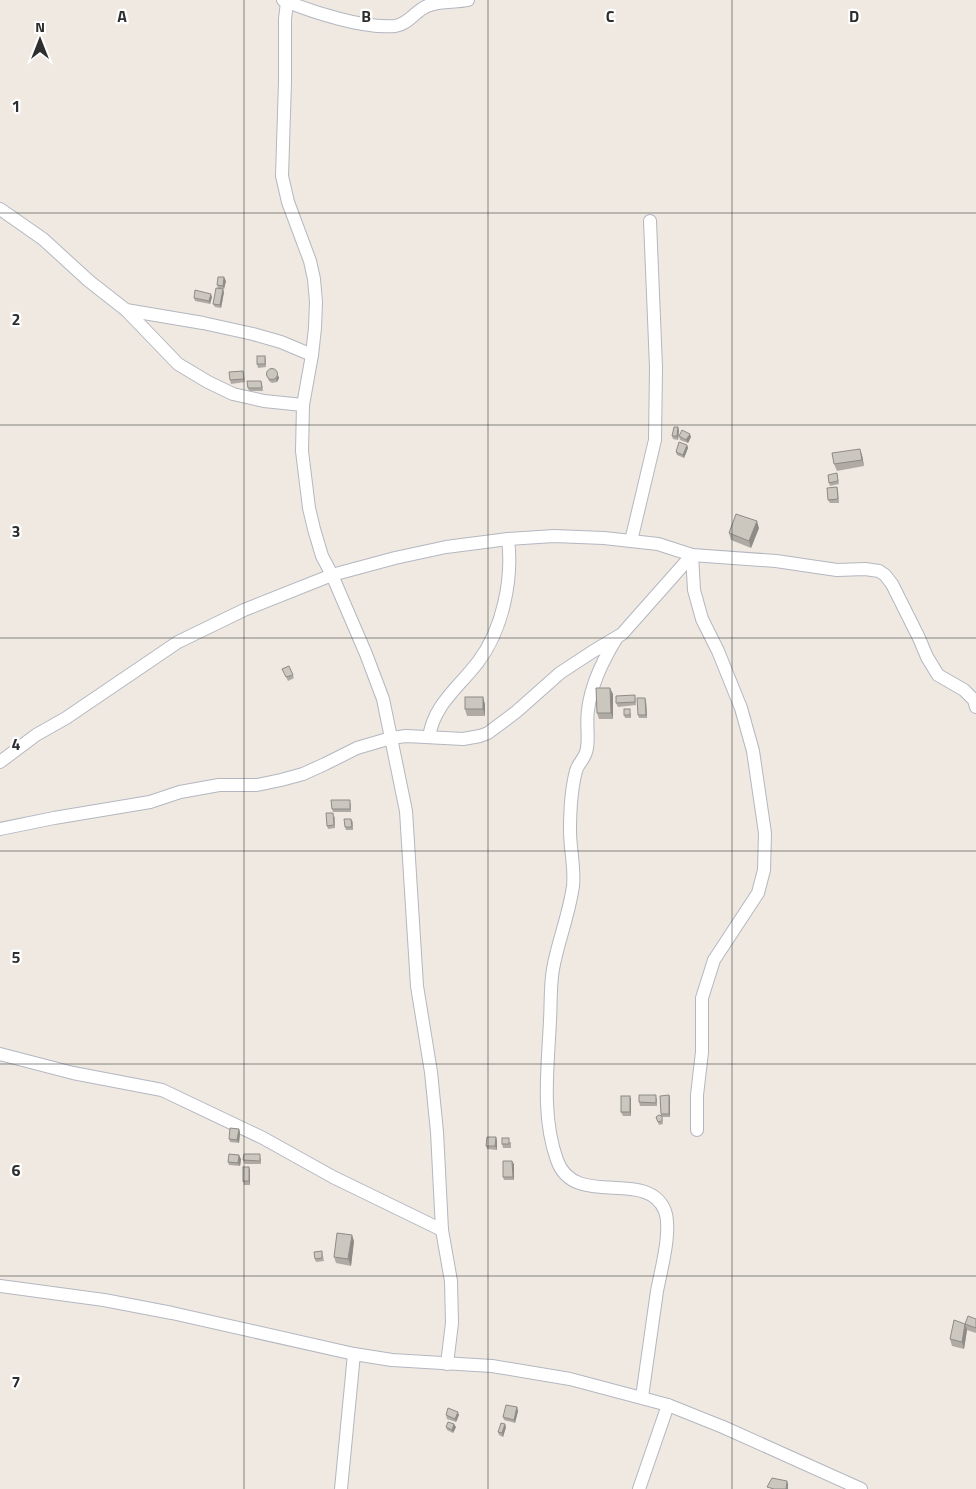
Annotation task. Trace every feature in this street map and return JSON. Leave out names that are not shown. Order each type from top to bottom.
[{"type":"street","points":[[447,1364],[452,1323],[451,1281],[442,1230],[435,1104],[416,986],[406,811],[383,699],[332,575],[322,556],[309,508],[302,451],[303,405],[315,328],[314,279],[310,261],[288,202],[282,176],[285,1],[349,21],[395,26],[409,20],[425,6],[468,0]]},
{"type":"street","points":[[0,209],[42,239],[126,310],[178,364],[233,394],[264,401],[303,405]]},
{"type":"street","points":[[631,541],[655,440],[656,367],[650,221]]},
{"type":"street","points":[[126,310],[203,323],[253,334],[281,342],[312,355]]},
{"type":"street","points":[[0,762],[36,735],[66,718],[178,642],[244,610],[332,575],[446,547],[508,539],[578,536],[658,544],[692,555],[776,561],[837,570],[865,568],[879,571],[892,584],[927,657],[938,675],[964,690],[974,700],[976,707]]},
{"type":"street","points":[[429,737],[435,715],[448,695],[478,661],[488,646],[497,624],[510,579],[511,558],[508,539]]},
{"type":"street","points":[[0,829],[150,802],[180,792],[219,785],[257,785],[281,780],[303,774],[357,748],[391,738],[406,736],[463,739],[488,733],[516,712],[560,673],[616,639],[630,627],[692,555]]},
{"type":"street","points":[[692,555],[694,590],[702,619],[742,708],[754,759],[765,833],[764,870],[758,893],[714,960],[702,998],[702,1052],[697,1095],[697,1130]]},
{"type":"street","points":[[616,639],[602,664],[593,686],[588,709],[587,748],[585,757],[577,769],[573,790],[570,832],[573,883],[552,978],[547,1105],[551,1140],[555,1155],[561,1169],[568,1178],[582,1185],[624,1188],[646,1193],[660,1202],[665,1212],[667,1226],[665,1253],[642,1397]]},
{"type":"street","points":[[0,1054],[73,1073],[162,1090],[263,1138],[333,1177],[442,1230]]},
{"type":"street","points":[[0,1286],[104,1300],[172,1313],[354,1354],[447,1364],[492,1366],[570,1379],[668,1405],[723,1427],[861,1489]]},
{"type":"street","points":[[340,1489],[354,1354]]},
{"type":"street","points":[[639,1489],[668,1405]]},
{"type":"building","points":[[218,277],[224,277],[223,286],[217,285]]},
{"type":"building","points":[[216,288],[223,289],[220,305],[213,304]]},
{"type":"building","points":[[195,290],[211,294],[209,301],[194,298]]},
{"type":"building","points":[[257,356],[265,356],[265,364],[257,364]]},
{"type":"building","points":[[270,369],[274,369],[277,374],[276,378],[270,379],[267,376],[267,372]]},
{"type":"building","points":[[243,371],[244,379],[230,380],[229,372]]},
{"type":"building","points":[[247,381],[261,381],[262,388],[248,388]]},
{"type":"building","points":[[674,427],[678,427],[677,436],[672,436]]},
{"type":"building","points":[[682,430],[690,434],[686,440],[679,436]]},
{"type":"building","points":[[679,442],[687,445],[683,455],[676,452]]},
{"type":"building","points":[[860,449],[862,460],[834,464],[832,453]]},
{"type":"building","points":[[837,473],[838,481],[829,483],[828,475]]},
{"type":"building","points":[[837,487],[838,499],[828,500],[827,488]]},
{"type":"building","points":[[736,514],[757,521],[749,541],[729,533]]},
{"type":"building","points":[[289,666],[293,675],[286,677],[282,669]]},
{"type":"building","points":[[596,688],[610,688],[611,713],[597,713]]},
{"type":"building","points":[[635,695],[635,702],[616,703],[616,696]]},
{"type":"building","points":[[465,697],[483,697],[483,709],[465,709]]},
{"type":"building","points":[[637,698],[645,698],[646,715],[638,715]]},
{"type":"building","points":[[624,709],[630,709],[630,715],[624,715]]},
{"type":"building","points":[[331,800],[350,800],[350,809],[332,809]]},
{"type":"building","points":[[326,813],[333,813],[334,825],[327,826]]},
{"type":"building","points":[[344,819],[351,819],[352,827],[345,827]]},
{"type":"building","points":[[639,1095],[656,1095],[656,1103],[639,1102]]},
{"type":"building","points":[[669,1095],[669,1114],[661,1114],[660,1096]]},
{"type":"building","points":[[621,1096],[630,1096],[630,1112],[621,1112]]},
{"type":"building","points":[[662,1116],[662,1121],[658,1122],[656,1117]]},
{"type":"building","points":[[230,1128],[239,1129],[237,1140],[229,1139]]},
{"type":"building","points":[[487,1137],[496,1137],[495,1146],[486,1146]]},
{"type":"building","points":[[502,1138],[509,1138],[509,1144],[502,1144]]},
{"type":"building","points":[[229,1154],[239,1155],[238,1163],[228,1162]]},
{"type":"building","points":[[244,1154],[260,1154],[260,1161],[243,1160]]},
{"type":"building","points":[[503,1161],[512,1161],[513,1177],[503,1177]]},
{"type":"building","points":[[243,1167],[249,1167],[249,1181],[243,1181]]},
{"type":"building","points":[[337,1233],[352,1235],[348,1259],[334,1257]]},
{"type":"building","points":[[322,1251],[322,1258],[315,1259],[314,1252]]},
{"type":"building","points":[[968,1316],[976,1319],[976,1328],[965,1324]]},
{"type":"building","points":[[954,1320],[965,1324],[962,1342],[950,1339]]},
{"type":"building","points":[[506,1405],[517,1407],[514,1420],[503,1417]]},
{"type":"building","points":[[448,1408],[458,1412],[455,1419],[446,1415]]},
{"type":"building","points":[[448,1422],[454,1424],[452,1430],[446,1427]]},
{"type":"building","points":[[501,1423],[505,1424],[502,1433],[498,1432]]},
{"type":"building","points":[[772,1478],[787,1481],[786,1489],[767,1487]]}]
